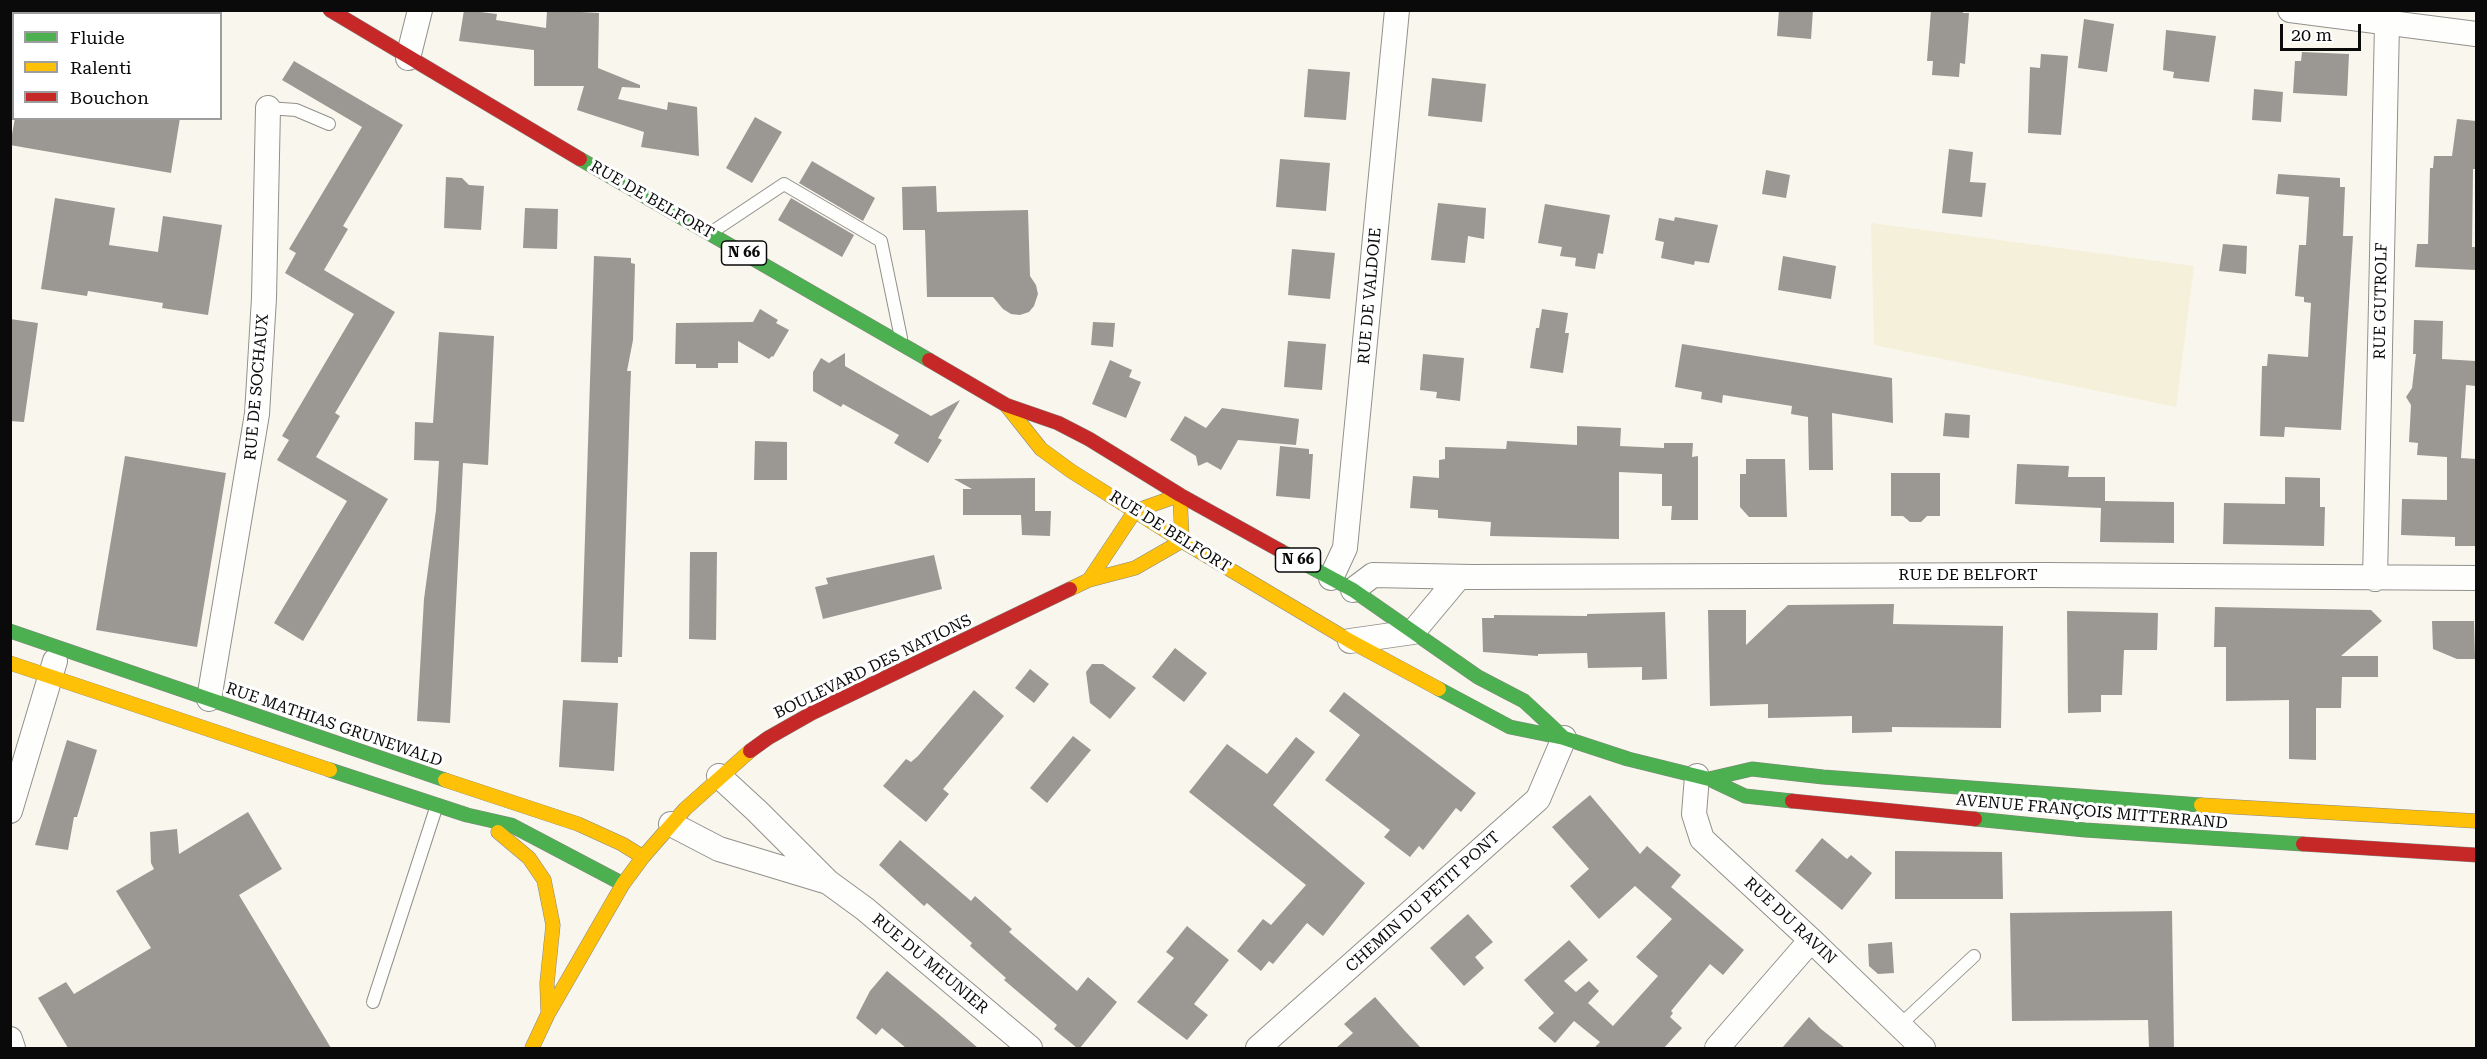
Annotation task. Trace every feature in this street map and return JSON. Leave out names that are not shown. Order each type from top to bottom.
[{"type":"main road","name":"RUE DE BELFORT","points":[[330,10],[408,58],[1006,405],[1058,423],[1089,439],[1180,495],[1353,590],[1413,632]]},
{"type":"main road","name":"RUE DE BELFORT","points":[[1006,405],[1041,449],[1182,541],[1350,641]]},
{"type":"main road","points":[[1089,580],[1135,511],[1180,495],[1182,541]]},
{"type":"main road","name":"BOULEVARD DES NATIONS","points":[[532,1048],[548,1014],[623,884],[671,824],[719,776],[768,738],[812,713],[1089,580],[1135,568],[1182,541]]},
{"type":"main road","name":"RUE MATHIAS GRUNEWALD","points":[[10,632],[385,761],[578,824],[643,857]]},
{"type":"main road","name":"AVENUE FRANÇOIS MITTERRAND","points":[[1413,632],[1478,677],[1524,701],[1564,738]]},
{"type":"main road","name":"AVENUE FRANÇOIS MITTERRAND","points":[[1350,641],[1510,727],[1564,738],[1629,759],[1703,777],[1745,796],[2085,830],[2476,855]]},
{"type":"main road","points":[[10,663],[467,815],[511,825],[623,884]]},
{"type":"main road","name":"AVENUE FRANÇOIS MITTERRAND","points":[[1703,777],[1752,769],[1823,777],[2276,810],[2476,821]]},
{"type":"main road","points":[[467,815],[504,836],[529,858],[544,880],[554,925],[547,983],[548,1014]]},
{"type":"street","points":[[408,58],[420,10]]},
{"type":"street","name":"RUE DE VALDOIE","points":[[1331,578],[1345,548],[1397,10]]},
{"type":"street","points":[[2290,10],[2476,34]]},
{"type":"street","name":"RUE GUTROLF","points":[[2375,579],[2387,24]]},
{"type":"street","name":"RUE DE SOCHAUX","points":[[209,699],[257,414],[264,298],[268,108]]},
{"type":"street","name":"RUE DE BELFORT","points":[[1353,590],[1373,574],[1459,577],[2044,575],[2476,578]]},
{"type":"street","points":[[1350,641],[1413,632],[1459,577]]},
{"type":"street","points":[[11,810],[59,648]]},
{"type":"street","name":"CHEMIN DU PETIT PONT","points":[[1258,1048],[1538,799],[1564,738]]},
{"type":"street","name":"RUE DU MEUNIER","points":[[719,776],[828,882],[865,909],[1030,1048]]},
{"type":"street","name":"RUE DU RAVIN","points":[[1703,777],[1695,814],[1702,839],[1923,1048]]},
{"type":"street","name":"RUE DU MEUNIER","points":[[671,824],[719,849],[828,882]]},
{"type":"street","points":[[1717,1048],[1811,940]]},
{"type":"street","points":[[10,1039],[13,1048]]},
{"type":"lane","points":[[268,108],[296,110],[329,124]]},
{"type":"lane","points":[[710,233],[784,184],[881,241],[903,345]]},
{"type":"lane","points":[[373,1002],[437,804]]},
{"type":"lane","points":[[1900,1025],[1974,956]]},
{"type":"shaded area","points":[[1871,223],[2194,266],[2176,407],[1874,345]]},
{"type":"building","points":[[464,10],[497,14],[496,20],[546,28],[547,10],[599,13],[598,68],[640,85],[640,88],[622,87],[618,99],[667,110],[668,102],[697,107],[699,156],[641,147],[644,132],[577,110],[584,86],[534,86],[534,50],[459,41]]},
{"type":"building","points":[[1779,10],[1813,10],[1811,39],[1777,36]]},
{"type":"building","points":[[1931,10],[1963,10],[1963,13],[1969,13],[1965,64],[1960,63],[1959,77],[1932,75],[1933,61],[1927,61]]},
{"type":"building","points":[[2084,19],[2114,24],[2107,72],[2078,68]]},
{"type":"building","points":[[2166,30],[2216,36],[2209,82],[2173,78],[2174,72],[2163,70]]},
{"type":"building","points":[[2302,52],[2349,54],[2347,96],[2293,93],[2295,61],[2301,61]]},
{"type":"building","points":[[2041,54],[2068,56],[2061,135],[2028,133],[2030,67],[2040,68]]},
{"type":"building","points":[[294,61],[403,125],[343,226],[348,229],[324,270],[395,312],[335,413],[340,416],[316,457],[388,499],[303,641],[274,623],[347,501],[277,460],[289,440],[282,436],[354,314],[285,273],[296,253],[289,249],[362,127],[282,80]]},
{"type":"building","points":[[1308,69],[1350,72],[1346,120],[1304,117]]},
{"type":"building","points":[[1432,78],[1486,84],[1482,122],[1428,116]]},
{"type":"building","points":[[2254,89],[2283,92],[2281,122],[2252,120]]},
{"type":"building","points":[[755,117],[782,132],[752,183],[726,168]]},
{"type":"building","points":[[2457,119],[2476,121],[2472,247],[2476,247],[2476,270],[2415,267],[2417,244],[2428,244],[2430,168],[2433,168],[2434,156],[2452,156]]},
{"type":"building","points":[[15,120],[180,120],[171,173],[10,145]]},
{"type":"building","points":[[1949,149],[1973,152],[1970,182],[1986,183],[1982,217],[1942,213]]},
{"type":"building","points":[[1280,159],[1330,163],[1326,211],[1276,207]]},
{"type":"building","points":[[812,161],[875,198],[863,221],[799,183]]},
{"type":"building","points":[[1766,170],[1790,175],[1786,198],[1762,194]]},
{"type":"building","points":[[2278,174],[2340,178],[2340,187],[2345,187],[2343,236],[2353,236],[2341,430],[2285,427],[2284,437],[2260,436],[2262,366],[2267,366],[2268,354],[2308,357],[2311,303],[2304,302],[2304,297],[2295,296],[2299,245],[2306,245],[2309,197],[2276,194]]},
{"type":"building","points":[[446,177],[462,178],[469,185],[484,186],[481,230],[444,228]]},
{"type":"building","points":[[936,186],[937,212],[1028,210],[1030,276],[1036,285],[1038,294],[1029,312],[1020,315],[1011,314],[1003,309],[993,297],[927,297],[925,230],[903,230],[902,187]]},
{"type":"building","points":[[55,198],[115,208],[109,245],[158,252],[163,216],[222,225],[208,315],[162,308],[163,303],[88,291],[87,296],[41,289]]},
{"type":"building","points":[[791,198],[854,235],[842,257],[778,220]]},
{"type":"building","points":[[1438,203],[1486,208],[1484,239],[1468,236],[1465,263],[1431,260]]},
{"type":"building","points":[[1545,204],[1610,215],[1603,254],[1598,253],[1595,269],[1575,266],[1576,258],[1560,256],[1562,247],[1538,243]]},
{"type":"building","points":[[525,208],[558,209],[557,249],[523,248]]},
{"type":"building","points":[[1675,217],[1718,225],[1709,263],[1695,261],[1694,265],[1661,258],[1664,242],[1655,240],[1659,218],[1674,221]]},
{"type":"building","points":[[2223,244],[2247,246],[2246,274],[2219,271]]},
{"type":"building","points":[[1292,249],[1335,253],[1330,299],[1288,295]]},
{"type":"building","points":[[594,256],[631,258],[631,263],[635,264],[633,340],[627,371],[631,371],[622,657],[618,657],[618,663],[581,662]]},
{"type":"building","points":[[1783,256],[1836,266],[1831,299],[1778,290]]},
{"type":"building","points":[[760,309],[778,320],[776,323],[789,330],[773,357],[769,359],[738,341],[738,363],[718,363],[718,368],[696,368],[696,364],[675,364],[676,323],[753,322]]},
{"type":"building","points":[[1542,309],[1568,313],[1565,333],[1569,333],[1563,373],[1530,368],[1536,328],[1539,328]]},
{"type":"building","points":[[10,319],[38,323],[24,422],[10,421]]},
{"type":"building","points":[[2414,320],[2443,321],[2442,359],[2476,361],[2476,386],[2466,385],[2461,458],[2476,459],[2476,546],[2455,546],[2455,537],[2401,535],[2402,499],[2447,500],[2447,457],[2417,455],[2418,443],[2409,442],[2411,405],[2406,397],[2412,388],[2416,354],[2413,354]]},
{"type":"building","points":[[1093,322],[1115,323],[1113,347],[1091,345]]},
{"type":"building","points":[[439,332],[494,336],[488,465],[463,463],[450,723],[417,721],[424,599],[436,510],[439,461],[414,460],[415,422],[433,423]]},
{"type":"building","points":[[1288,341],[1326,344],[1322,390],[1284,387]]},
{"type":"building","points":[[1682,344],[1892,378],[1893,423],[1832,413],[1833,470],[1809,470],[1808,417],[1791,414],[1792,406],[1723,395],[1722,403],[1701,399],[1702,392],[1675,387]]},
{"type":"building","points":[[845,353],[845,366],[931,416],[960,400],[938,438],[942,440],[928,463],[894,443],[899,435],[843,404],[841,407],[813,391],[813,372],[821,358],[829,363]]},
{"type":"building","points":[[1423,354],[1464,358],[1460,401],[1436,398],[1437,392],[1420,390]]},
{"type":"building","points":[[1110,360],[1132,370],[1129,377],[1141,382],[1126,418],[1092,404]]},
{"type":"building","points":[[1222,408],[1299,419],[1296,445],[1238,440],[1221,470],[1207,462],[1198,466],[1196,456],[1170,440],[1185,416],[1206,428]]},
{"type":"building","points":[[1945,413],[1970,415],[1969,438],[1943,436]]},
{"type":"building","points":[[1577,426],[1621,428],[1620,446],[1664,448],[1664,443],[1693,443],[1692,457],[1698,456],[1698,520],[1671,520],[1672,506],[1662,506],[1662,474],[1619,472],[1619,539],[1490,536],[1491,522],[1438,518],[1438,510],[1410,508],[1413,476],[1439,478],[1439,460],[1445,459],[1445,447],[1506,449],[1507,441],[1577,445]]},
{"type":"building","points":[[755,441],[787,442],[787,480],[754,480]]},
{"type":"building","points":[[1280,446],[1309,449],[1309,454],[1313,454],[1310,499],[1276,496]]},
{"type":"building","points":[[125,456],[226,473],[197,647],[96,630]]},
{"type":"building","points":[[1746,459],[1785,459],[1787,517],[1749,517],[1740,507],[1740,474],[1746,474]]},
{"type":"building","points":[[2017,464],[2069,466],[2068,477],[2105,477],[2105,501],[2174,502],[2174,543],[2100,542],[2101,508],[2015,504]]},
{"type":"building","points":[[1891,473],[1940,473],[1940,516],[1927,516],[1921,522],[1910,522],[1903,516],[1891,516]]},
{"type":"building","points":[[2285,477],[2320,478],[2320,507],[2325,507],[2324,546],[2223,544],[2224,503],[2285,504]]},
{"type":"building","points":[[1035,478],[1035,511],[1051,511],[1050,536],[1022,535],[1021,515],[963,515],[963,489],[972,489],[954,479]]},
{"type":"building","points":[[690,552],[717,552],[716,640],[689,639]]},
{"type":"building","points":[[934,555],[942,589],[823,619],[815,587],[828,584],[826,578]]},
{"type":"building","points":[[1894,604],[1893,624],[2003,626],[2001,728],[1892,727],[1892,732],[1852,733],[1852,716],[1768,718],[1768,704],[1710,706],[1708,610],[1746,610],[1746,645],[1788,605]]},
{"type":"building","points":[[2215,607],[2371,610],[2382,621],[2341,656],[2378,656],[2378,677],[2342,677],[2341,708],[2316,708],[2316,760],[2289,759],[2289,700],[2226,701],[2226,647],[2214,647]]},
{"type":"building","points":[[2067,611],[2158,613],[2157,650],[2124,650],[2122,695],[2101,695],[2101,712],[2068,713]]},
{"type":"building","points":[[1665,612],[1667,679],[1642,680],[1642,667],[1588,668],[1587,653],[1538,654],[1538,656],[1483,652],[1482,618],[1494,618],[1494,615],[1587,616],[1587,614]]},
{"type":"building","points":[[2432,621],[2474,621],[2475,659],[2457,659],[2433,649]]},
{"type":"building","points":[[1175,648],[1207,673],[1184,702],[1152,677]]},
{"type":"building","points":[[1092,664],[1103,664],[1136,688],[1110,719],[1090,703],[1086,672]]},
{"type":"building","points":[[1030,669],[1049,684],[1034,703],[1015,688]]},
{"type":"building","points":[[974,690],[1004,716],[943,789],[949,794],[926,822],[883,786],[906,759],[911,762],[918,756]]},
{"type":"building","points":[[1344,692],[1476,793],[1461,812],[1456,808],[1423,850],[1419,846],[1410,857],[1384,837],[1390,830],[1325,780],[1360,735],[1329,711]]},
{"type":"building","points":[[563,700],[618,703],[614,771],[559,767]]},
{"type":"building","points":[[1073,736],[1091,750],[1047,803],[1030,788]]},
{"type":"building","points":[[1296,737],[1315,752],[1273,805],[1365,883],[1323,936],[1307,923],[1273,964],[1269,961],[1261,971],[1237,951],[1263,919],[1271,925],[1306,885],[1189,792],[1227,744],[1267,774]]},
{"type":"building","points":[[67,740],[97,750],[77,817],[74,817],[68,850],[35,845]]},
{"type":"building","points":[[1590,795],[1640,854],[1647,846],[1681,875],[1671,887],[1744,950],[1723,975],[1710,964],[1671,1011],[1673,1013],[1670,1017],[1682,1028],[1664,1048],[1594,1048],[1600,1042],[1574,1021],[1555,1043],[1538,1028],[1554,1013],[1524,980],[1569,940],[1588,960],[1564,981],[1576,992],[1589,981],[1599,991],[1588,1003],[1613,1026],[1658,976],[1636,957],[1672,919],[1635,886],[1599,919],[1570,886],[1589,869],[1552,827]]},
{"type":"building","points":[[248,812],[282,869],[239,895],[331,1048],[68,1048],[38,998],[66,982],[74,994],[151,948],[116,891],[154,869],[151,863],[150,832],[177,829],[179,854]]},
{"type":"building","points":[[1822,838],[1847,859],[1851,855],[1872,873],[1842,910],[1795,871]]},
{"type":"building","points":[[900,840],[971,901],[975,896],[1012,929],[1009,932],[1077,991],[1088,977],[1117,1002],[1080,1048],[1054,1029],[1057,1025],[1004,980],[1006,978],[970,946],[972,943],[927,903],[924,906],[879,865]]},
{"type":"building","points":[[1895,851],[2002,852],[2003,899],[1895,899]]},
{"type":"building","points":[[2172,911],[2174,1048],[2149,1048],[2148,1020],[2012,1021],[2010,913]]},
{"type":"building","points":[[1468,914],[1493,942],[1475,957],[1484,968],[1464,986],[1430,948]]},
{"type":"building","points":[[1187,926],[1229,960],[1194,1004],[1208,1015],[1187,1040],[1137,1002],[1174,958],[1166,952]]},
{"type":"building","points":[[1892,942],[1894,973],[1878,974],[1869,966],[1868,944]]},
{"type":"building","points":[[887,971],[978,1048],[906,1048],[882,1028],[876,1035],[856,1018],[870,991]]},
{"type":"building","points":[[1375,997],[1421,1048],[1336,1048],[1353,1033],[1344,1024]]},
{"type":"building","points":[[1809,1017],[1821,1029],[1845,1048],[1782,1048]]},
{"type":"traffic: fast","points":[[580,159],[929,360]]},
{"type":"traffic: fast","points":[[1281,551],[1353,590],[1478,677],[1524,701],[1564,738]]},
{"type":"traffic: fast","points":[[10,631],[445,780]]},
{"type":"traffic: fast","points":[[1439,689],[1510,727],[1564,738],[1628,759],[1709,779],[1745,796],[1792,801]]},
{"type":"traffic: fast","points":[[1709,779],[1752,769],[1823,777],[2201,805]]},
{"type":"traffic: fast","points":[[330,770],[467,815],[511,825],[623,884]]},
{"type":"traffic: fast","points":[[1975,819],[2085,830],[2303,844]]},
{"type":"traffic: slow","points":[[1006,405],[1041,449],[1071,471],[1182,541],[1350,641],[1439,689]]},
{"type":"traffic: slow","points":[[1070,589],[1089,580],[1135,568],[1182,541],[1180,495],[1135,511],[1089,580]]},
{"type":"traffic: slow","points":[[10,663],[330,770]]},
{"type":"traffic: slow","points":[[532,1048],[548,1014],[623,884],[685,809],[750,751]]},
{"type":"traffic: slow","points":[[445,780],[578,824],[622,844],[643,857]]},
{"type":"traffic: slow","points":[[2201,805],[2476,821]]},
{"type":"traffic: slow","points":[[498,832],[529,858],[544,880],[553,925],[547,983],[548,1011]]},
{"type":"traffic: jam","points":[[330,10],[580,159]]},
{"type":"traffic: jam","points":[[929,360],[1006,405],[1058,423],[1089,439],[1180,495],[1281,551]]},
{"type":"traffic: jam","points":[[750,751],[812,713],[1070,589]]},
{"type":"traffic: jam","points":[[1792,801],[1975,819]]},
{"type":"traffic: jam","points":[[2303,844],[2476,855]]}]
